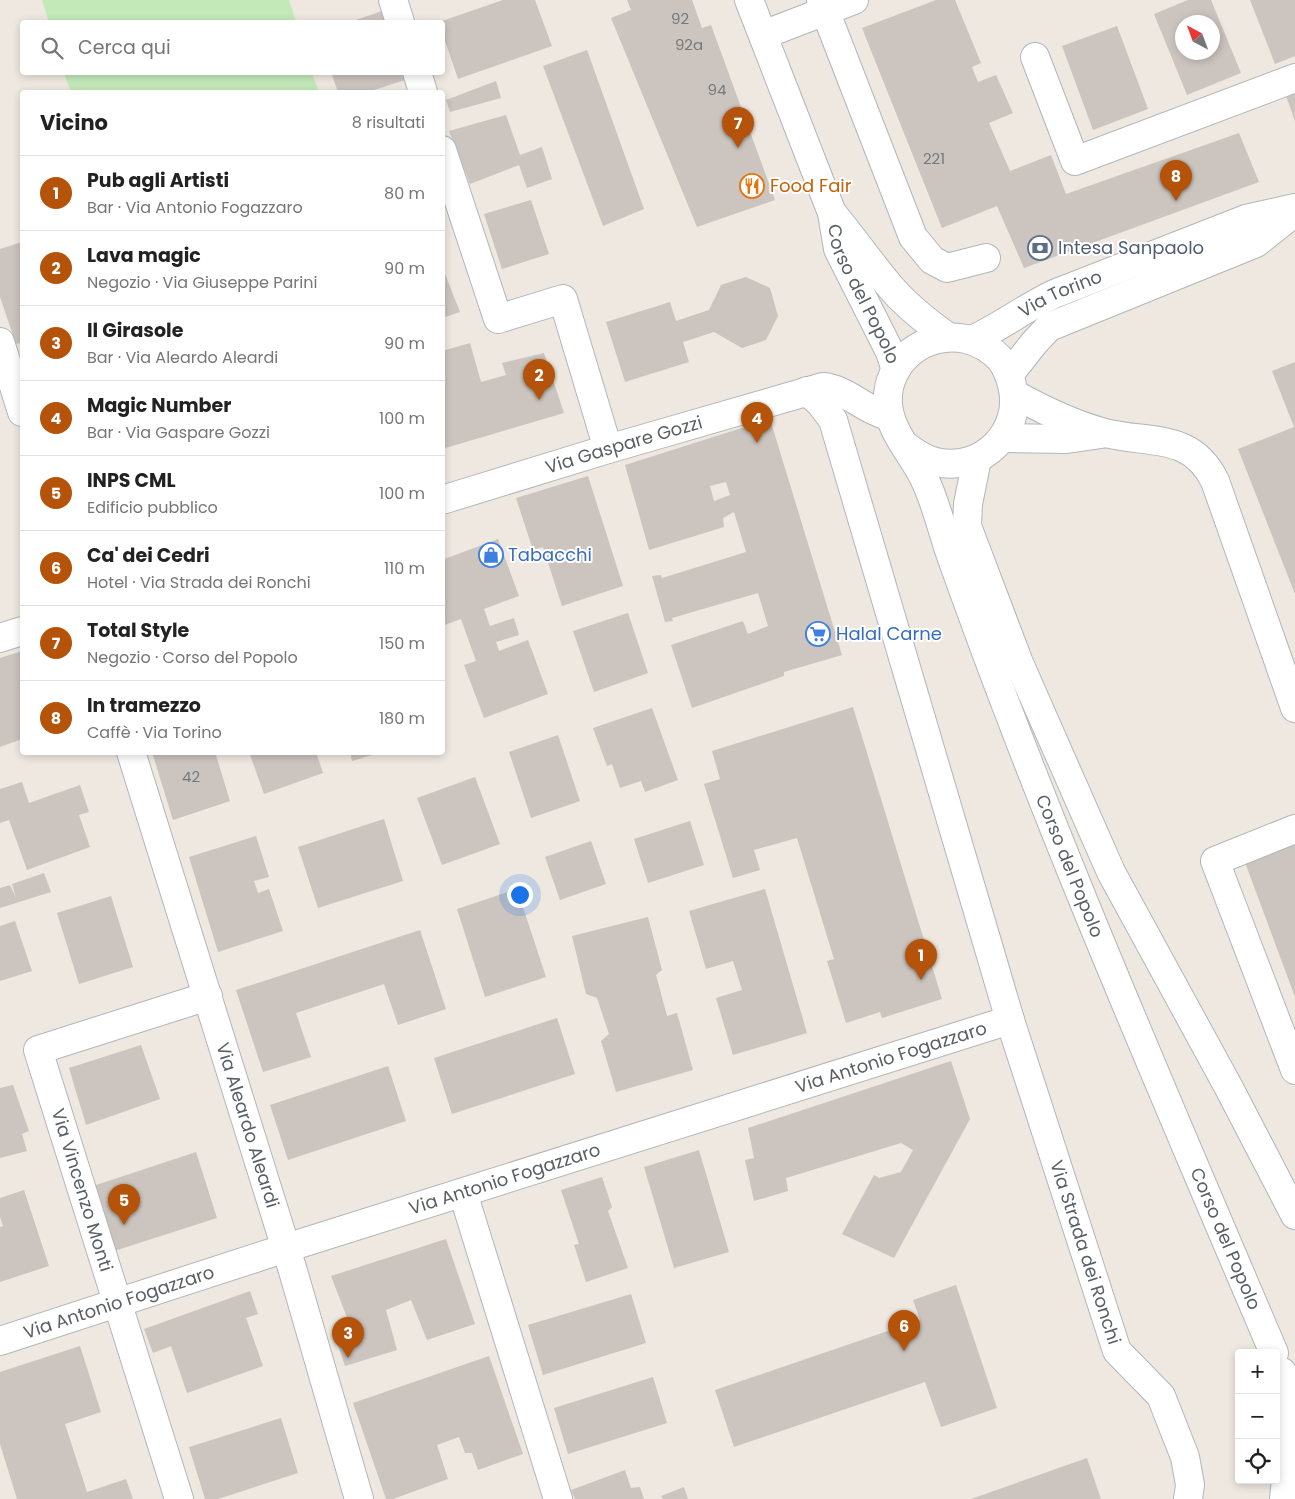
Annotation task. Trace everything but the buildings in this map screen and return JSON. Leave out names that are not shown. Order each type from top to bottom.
[{"type":"street","points":[[393,0],[399,20]]},
{"type":"street","name":"Corso del Popolo","points":[[749,0],[832,213],[838,250],[890,352],[896,370]]},
{"type":"street","points":[[763,35],[823,6],[854,0]]},
{"type":"street","points":[[823,6],[913,237],[932,260],[947,268],[986,258]]},
{"type":"street","points":[[1035,57],[1075,161],[1295,78]]},
{"type":"street","points":[[418,75],[423,90]]},
{"type":"street","points":[[445,159],[498,318],[563,300],[608,449]]},
{"type":"street","name":"Via Torino","points":[[960,339],[993,330],[1034,304],[1054,294],[1246,219],[1295,210]]},
{"type":"street","name":"Via Torino","points":[[1012,384],[1034,342],[1049,327],[1256,243],[1295,210]]},
{"type":"street","name":"Corso del Popolo","points":[[832,213],[857,242],[888,285],[927,322],[960,339],[987,348],[1000,360],[1012,384]]},
{"type":"street","name":"Corso del Popolo","points":[[896,370],[909,353],[918,346],[927,342],[960,339]]},
{"type":"street","points":[[0,342],[20,406]]},
{"type":"street","points":[[896,370],[888,393],[890,417],[896,432],[906,446],[918,455],[932,461],[947,464],[977,459],[995,447],[1012,422],[1015,403],[1012,384]]},
{"type":"street","points":[[1012,384],[1035,406],[1080,425],[1107,434],[1178,445],[1203,461],[1215,481],[1295,708]]},
{"type":"street","name":"Via Gaspare Gozzi","points":[[445,499],[608,449],[823,387],[831,388],[855,398],[870,408],[890,417]]},
{"type":"street","name":"Via Strada dei Ronchi","points":[[807,391],[822,404],[833,420],[1010,1020],[1117,1351],[1161,1396],[1185,1457],[1190,1485],[1188,1499]]},
{"type":"street","points":[[1002,438],[1067,439],[1107,434]]},
{"type":"street","name":"Corso del Popolo","points":[[906,446],[924,478],[976,624],[1110,967],[1272,1349]]},
{"type":"street","name":"Corso del Popolo","points":[[977,459],[968,504],[967,526],[1018,663],[1111,872],[1229,1088],[1295,1215]]},
{"type":"street","points":[[0,638],[20,631]]},
{"type":"street","name":"Via Aleardo Aleardi","points":[[132,755],[286,1248],[359,1499]]},
{"type":"street","points":[[1295,829],[1215,861],[1295,1070]]},
{"type":"street","name":"Via Vincenzo Monti","points":[[179,1499],[38,1050],[208,996]]},
{"type":"street","name":"Via Antonio Fogazzaro","points":[[0,1341],[286,1248],[1010,1020]]},
{"type":"street","points":[[463,1192],[558,1499]]},
{"type":"street","name":"Corso del Popolo","points":[[1280,1368],[1295,1405]]},
{"type":"street","name":"Corso del Popolo","points":[[1280,1387],[1288,1458],[1284,1499]]},
{"type":"green space","points":[[42,0],[289,0],[295,20],[48,20]]},
{"type":"green space","points":[[65,75],[313,75],[318,90],[70,90]]},
{"type":"place","name":"Total Style","points":[[738,148]]},
{"type":"place","name":"Food Fair","points":[[752,186]]},
{"type":"place","name":"In tramezzo","points":[[1176,201]]},
{"type":"place","name":"Intesa Sanpaolo","points":[[1040,248]]},
{"type":"place","name":"Lava magic","points":[[539,400]]},
{"type":"place","name":"Magic Number","points":[[757,443]]},
{"type":"place","name":"Tabacchi","points":[[491,555]]},
{"type":"place","name":"Halal Carne","points":[[818,634]]},
{"type":"place","name":"Pub agli Artisti","points":[[921,980]]},
{"type":"place","name":"INPS CML","points":[[124,1225]]},
{"type":"place","name":"Ca' dei Cedri","points":[[904,1351]]},
{"type":"place","name":"Il Girasole","points":[[348,1358]]}]
